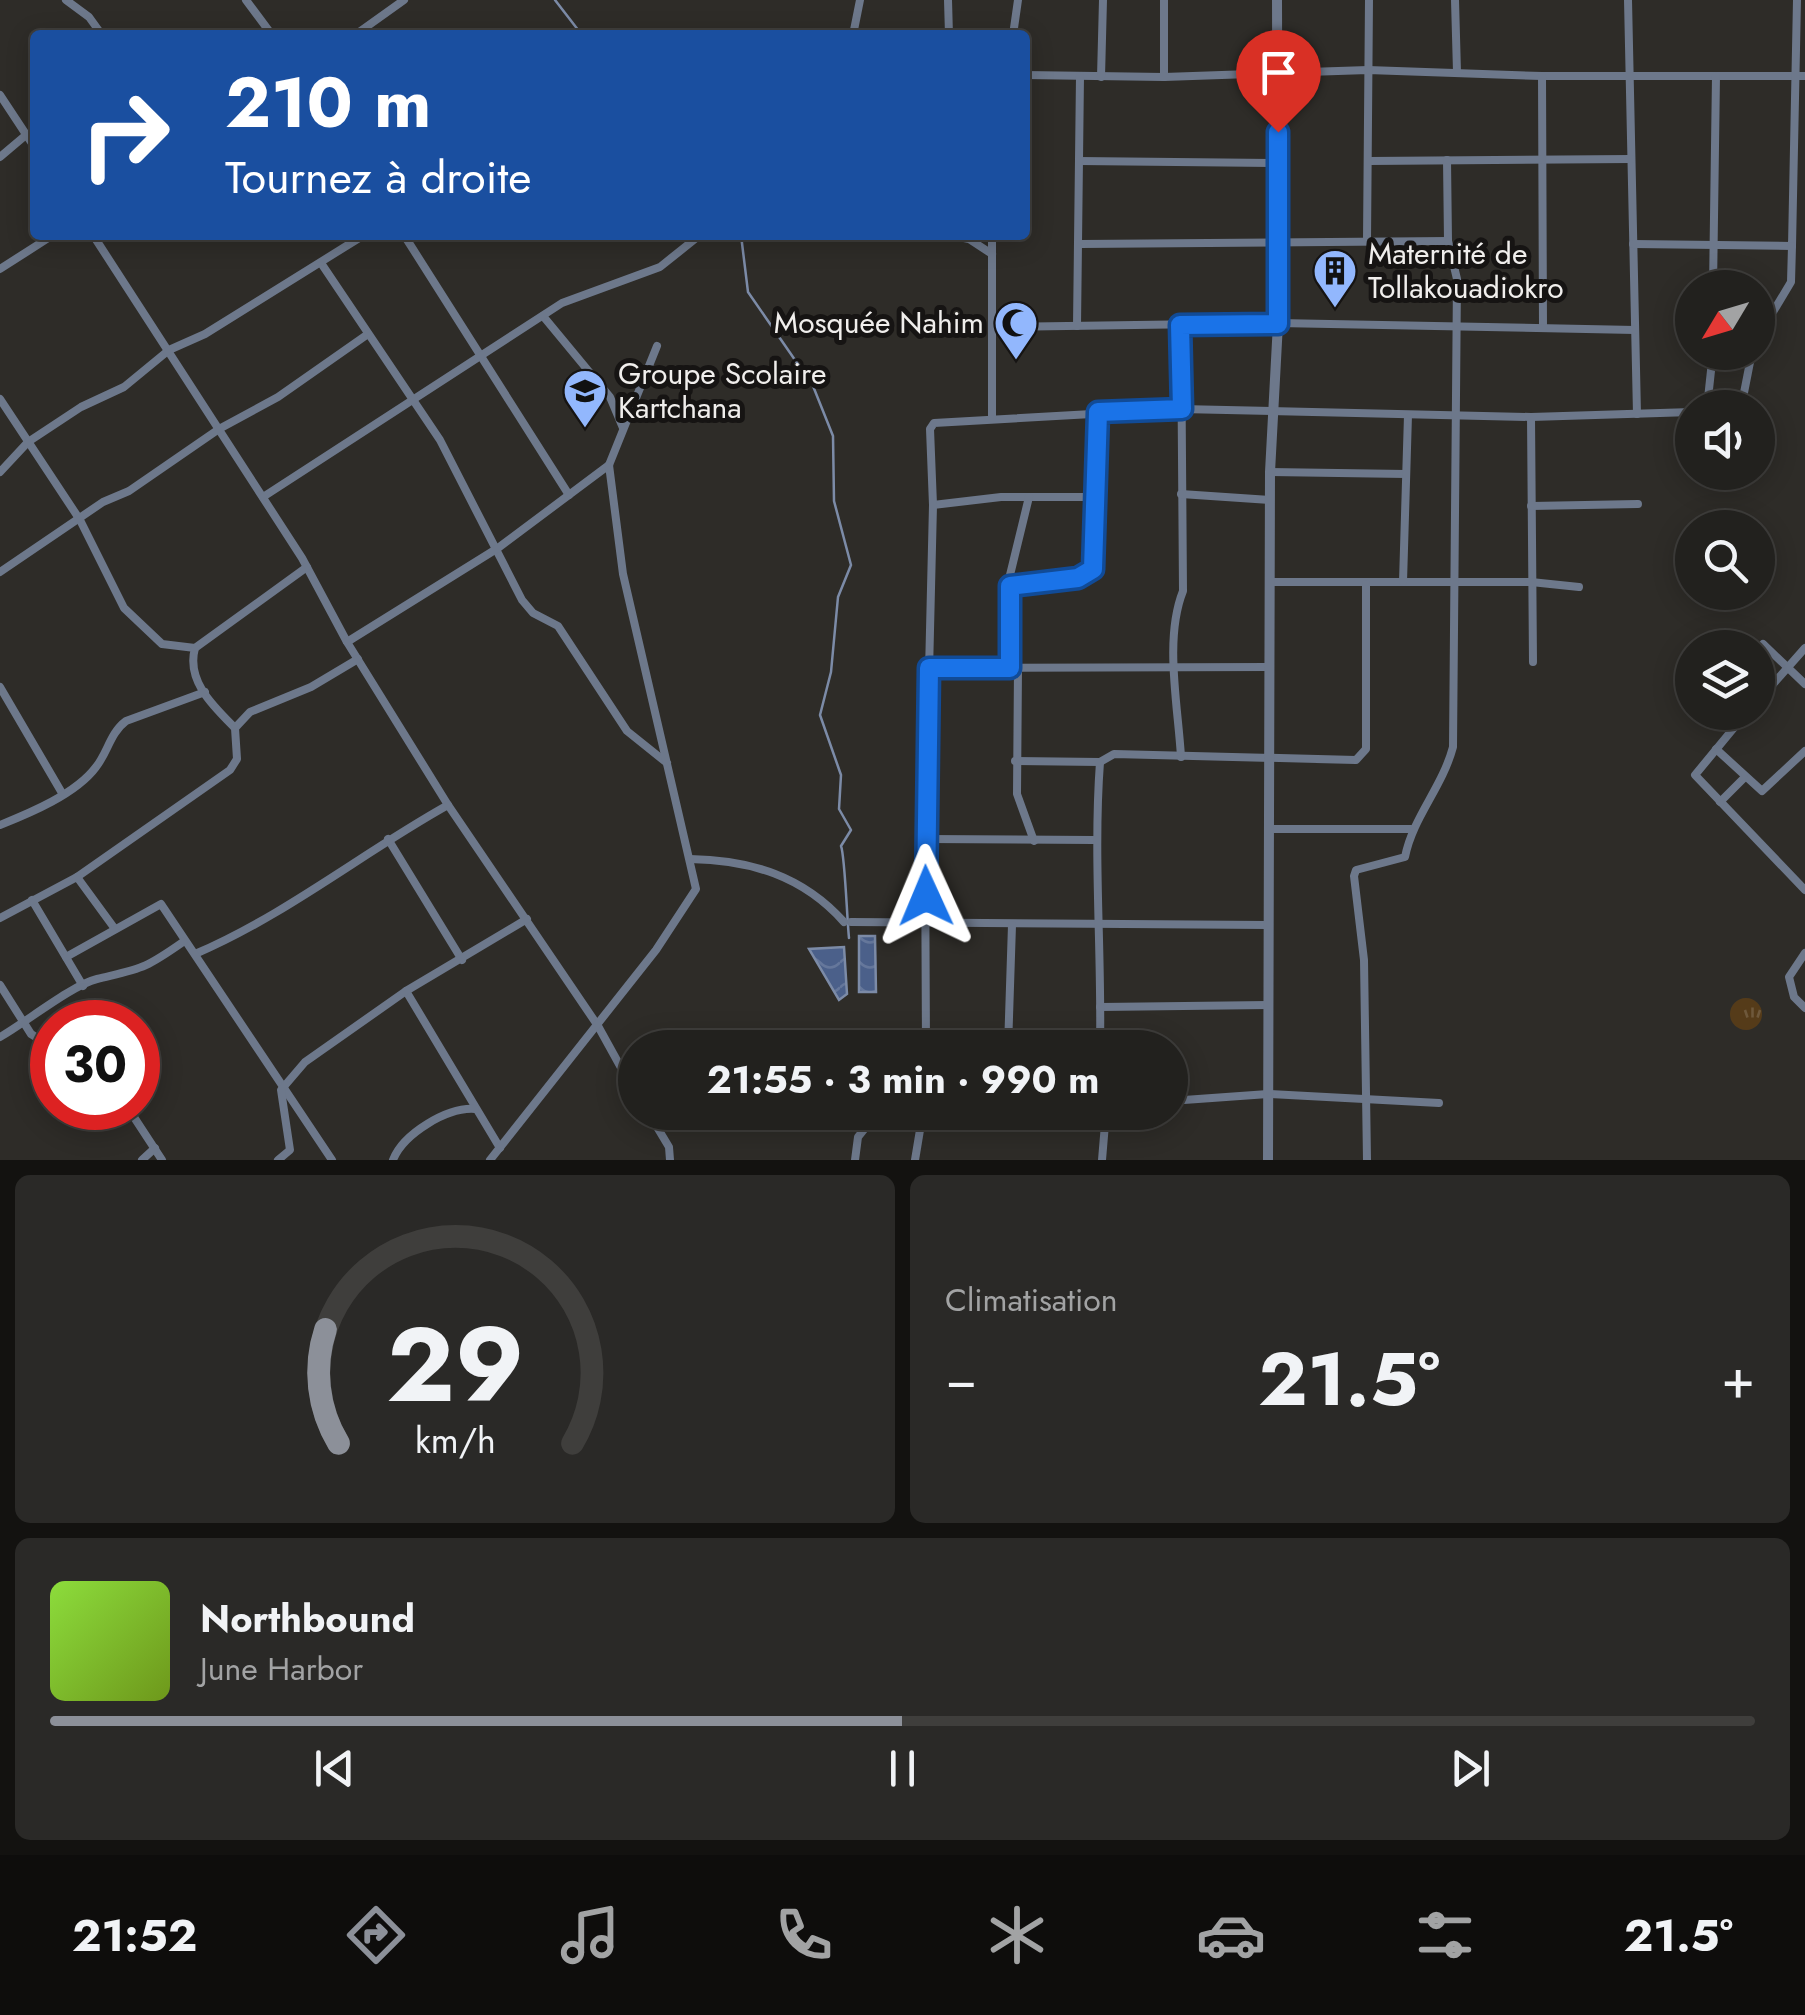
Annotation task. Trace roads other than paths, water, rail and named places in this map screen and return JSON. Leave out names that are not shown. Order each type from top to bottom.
[{"type":"street","points":[[66,0],[89,17],[98,30]]},
{"type":"street","points":[[246,0],[268,30]]},
{"type":"street","points":[[362,30],[404,0]]},
{"type":"street","points":[[854,30],[860,0]]},
{"type":"street","points":[[948,0],[949,30]]},
{"type":"street","points":[[1014,30],[1018,0]]},
{"type":"street","points":[[1101,77],[1103,0]]},
{"type":"street","points":[[1164,0],[1164,77]]},
{"type":"street","points":[[1268,1160],[1270,472],[1278,324],[1277,0]]},
{"type":"street","points":[[1367,240],[1369,0]]},
{"type":"street","points":[[1455,0],[1457,72]]},
{"type":"street","points":[[1628,0],[1636,414]]},
{"type":"street","points":[[1775,308],[1791,282],[1792,76],[1797,0]]},
{"type":"street","points":[[1030,75],[1164,77],[1368,70],[1542,76],[1805,76]]},
{"type":"street","points":[[1077,326],[1080,76]]},
{"type":"street","points":[[1542,76],[1543,328]]},
{"type":"street","points":[[1714,270],[1716,76]]},
{"type":"street","points":[[0,96],[30,140]]},
{"type":"street","points":[[0,156],[26,135]]},
{"type":"street","points":[[1369,161],[1631,159]]},
{"type":"street","points":[[1367,1160],[1362,933],[1354,876],[1365,867],[1403,860],[1411,829],[1448,766],[1452,748],[1457,280],[1448,241],[1447,160]]},
{"type":"street","points":[[1079,161],[1278,163]]},
{"type":"street","points":[[0,269],[45,240]]},
{"type":"street","points":[[96,240],[307,567],[347,642],[448,805],[598,1026],[618,1062]]},
{"type":"street","points":[[0,472],[28,442],[81,407],[124,388],[169,350],[205,334],[356,240]]},
{"type":"street","points":[[407,240],[570,496]]},
{"type":"street","points":[[263,497],[542,316],[584,293],[660,268],[694,240]]},
{"type":"street","points":[[970,240],[992,254]]},
{"type":"street","points":[[992,240],[992,418]]},
{"type":"street","points":[[1080,244],[1448,241]]},
{"type":"street","points":[[1633,244],[1792,246]]},
{"type":"street","points":[[321,262],[440,440],[522,600],[533,613],[558,626],[628,731],[666,764]]},
{"type":"street","points":[[542,316],[610,397],[623,429]]},
{"type":"street","points":[[992,327],[1278,324],[1635,330]]},
{"type":"street","points":[[1180,325],[1183,590],[1177,609],[1176,669],[1181,756]]},
{"type":"street","points":[[0,572],[219,429],[278,397],[368,334]]},
{"type":"street","points":[[490,1160],[598,1026],[696,889],[623,574],[609,466],[657,346]]},
{"type":"street","points":[[0,399],[80,520],[124,608],[146,633],[162,644],[196,648]]},
{"type":"street","points":[[926,1030],[925,839],[933,505],[930,430],[934,423],[1182,409],[1531,417],[1675,413]]},
{"type":"street","points":[[1010,586],[1078,578],[1093,569],[1098,412]]},
{"type":"street","points":[[1403,582],[1408,414]]},
{"type":"street","points":[[1531,417],[1533,662]]},
{"type":"street","points":[[347,642],[498,548],[609,466]]},
{"type":"street","points":[[1270,472],[1406,474]]},
{"type":"street","points":[[1181,494],[1270,500]]},
{"type":"street","points":[[933,505],[1029,497],[1096,497]]},
{"type":"street","points":[[1029,497],[1010,586],[1017,794],[1034,840]]},
{"type":"street","points":[[1531,506],[1638,504]]},
{"type":"street","points":[[0,918],[77,877],[230,770],[237,759],[235,728],[205,692],[190,666],[196,648],[307,567]]},
{"type":"street","points":[[1272,582],[1532,582],[1579,587]]},
{"type":"street","points":[[1015,761],[1100,762],[1114,754],[1356,760],[1363,756],[1366,584]]},
{"type":"street","points":[[1775,681],[1805,648]]},
{"type":"street","points":[[1775,655],[1805,684]]},
{"type":"street","points":[[235,728],[250,712],[311,687],[358,659]]},
{"type":"street","points":[[929,668],[1269,667]]},
{"type":"street","points":[[0,687],[62,794]]},
{"type":"street","points":[[0,825],[62,794],[94,771],[116,729],[126,721],[205,692]]},
{"type":"street","points":[[1732,730],[1696,775],[1805,890]]},
{"type":"street","points":[[1716,749],[1762,791],[1805,751]]},
{"type":"street","points":[[1100,762],[1094,840],[1100,926],[1100,1030]]},
{"type":"street","points":[[1720,802],[1744,778]]},
{"type":"street","points":[[195,954],[304,898],[388,838],[448,805]]},
{"type":"street","points":[[1268,828],[1411,829]]},
{"type":"street","points":[[388,838],[462,960]]},
{"type":"street","points":[[925,839],[1094,840]]},
{"type":"street","points":[[690,859],[753,865],[812,889],[848,922],[1268,925]]},
{"type":"street","points":[[77,877],[115,928]]},
{"type":"street","points":[[32,900],[82,986]]},
{"type":"street","points":[[66,957],[160,904],[281,1090],[297,1106],[332,1160]]},
{"type":"street","points":[[278,1160],[290,1150],[281,1090],[304,1062],[406,991],[527,919]]},
{"type":"street","points":[[1009,1030],[1012,925]]},
{"type":"street","points":[[0,1037],[82,986],[145,969],[183,942]]},
{"type":"street","points":[[1805,953],[1789,977],[1794,997],[1805,1008]]},
{"type":"street","points":[[0,985],[30,1029]]},
{"type":"street","points":[[406,991],[500,1148]]},
{"type":"street","points":[[1100,1007],[1268,1005]]},
{"type":"street","points":[[1188,1100],[1268,1094],[1440,1103]]},
{"type":"street","points":[[393,1160],[400,1144],[453,1110],[475,1109]]},
{"type":"street","points":[[143,1130],[162,1160]]},
{"type":"street","points":[[659,1130],[670,1147],[670,1160]]},
{"type":"street","points":[[855,1160],[858,1137],[864,1130]]},
{"type":"street","points":[[915,1160],[921,1130]]},
{"type":"street","points":[[1102,1160],[1104,1130]]},
{"type":"street","points":[[142,1160],[155,1148]]},
{"type":"water","points":[[859,936],[875,936],[876,992],[859,992]]},
{"type":"water","points":[[844,947],[847,994],[839,1000],[809,949]]},
{"type":"waterway","points":[[555,0],[578,30]]},
{"type":"waterway","points":[[742,240],[748,292],[813,386],[833,436],[834,501],[851,565],[838,597],[831,672],[820,715],[841,775],[839,809],[851,830],[841,846],[849,938]]},
{"type":"place","name":"Maternité de Tollakouadiokro","points":[[1335,309]]},
{"type":"place","name":"Mosquée Nahim","points":[[1016,361]]},
{"type":"place","name":"Groupe Scolaire Kartchana","points":[[585,429]]}]
